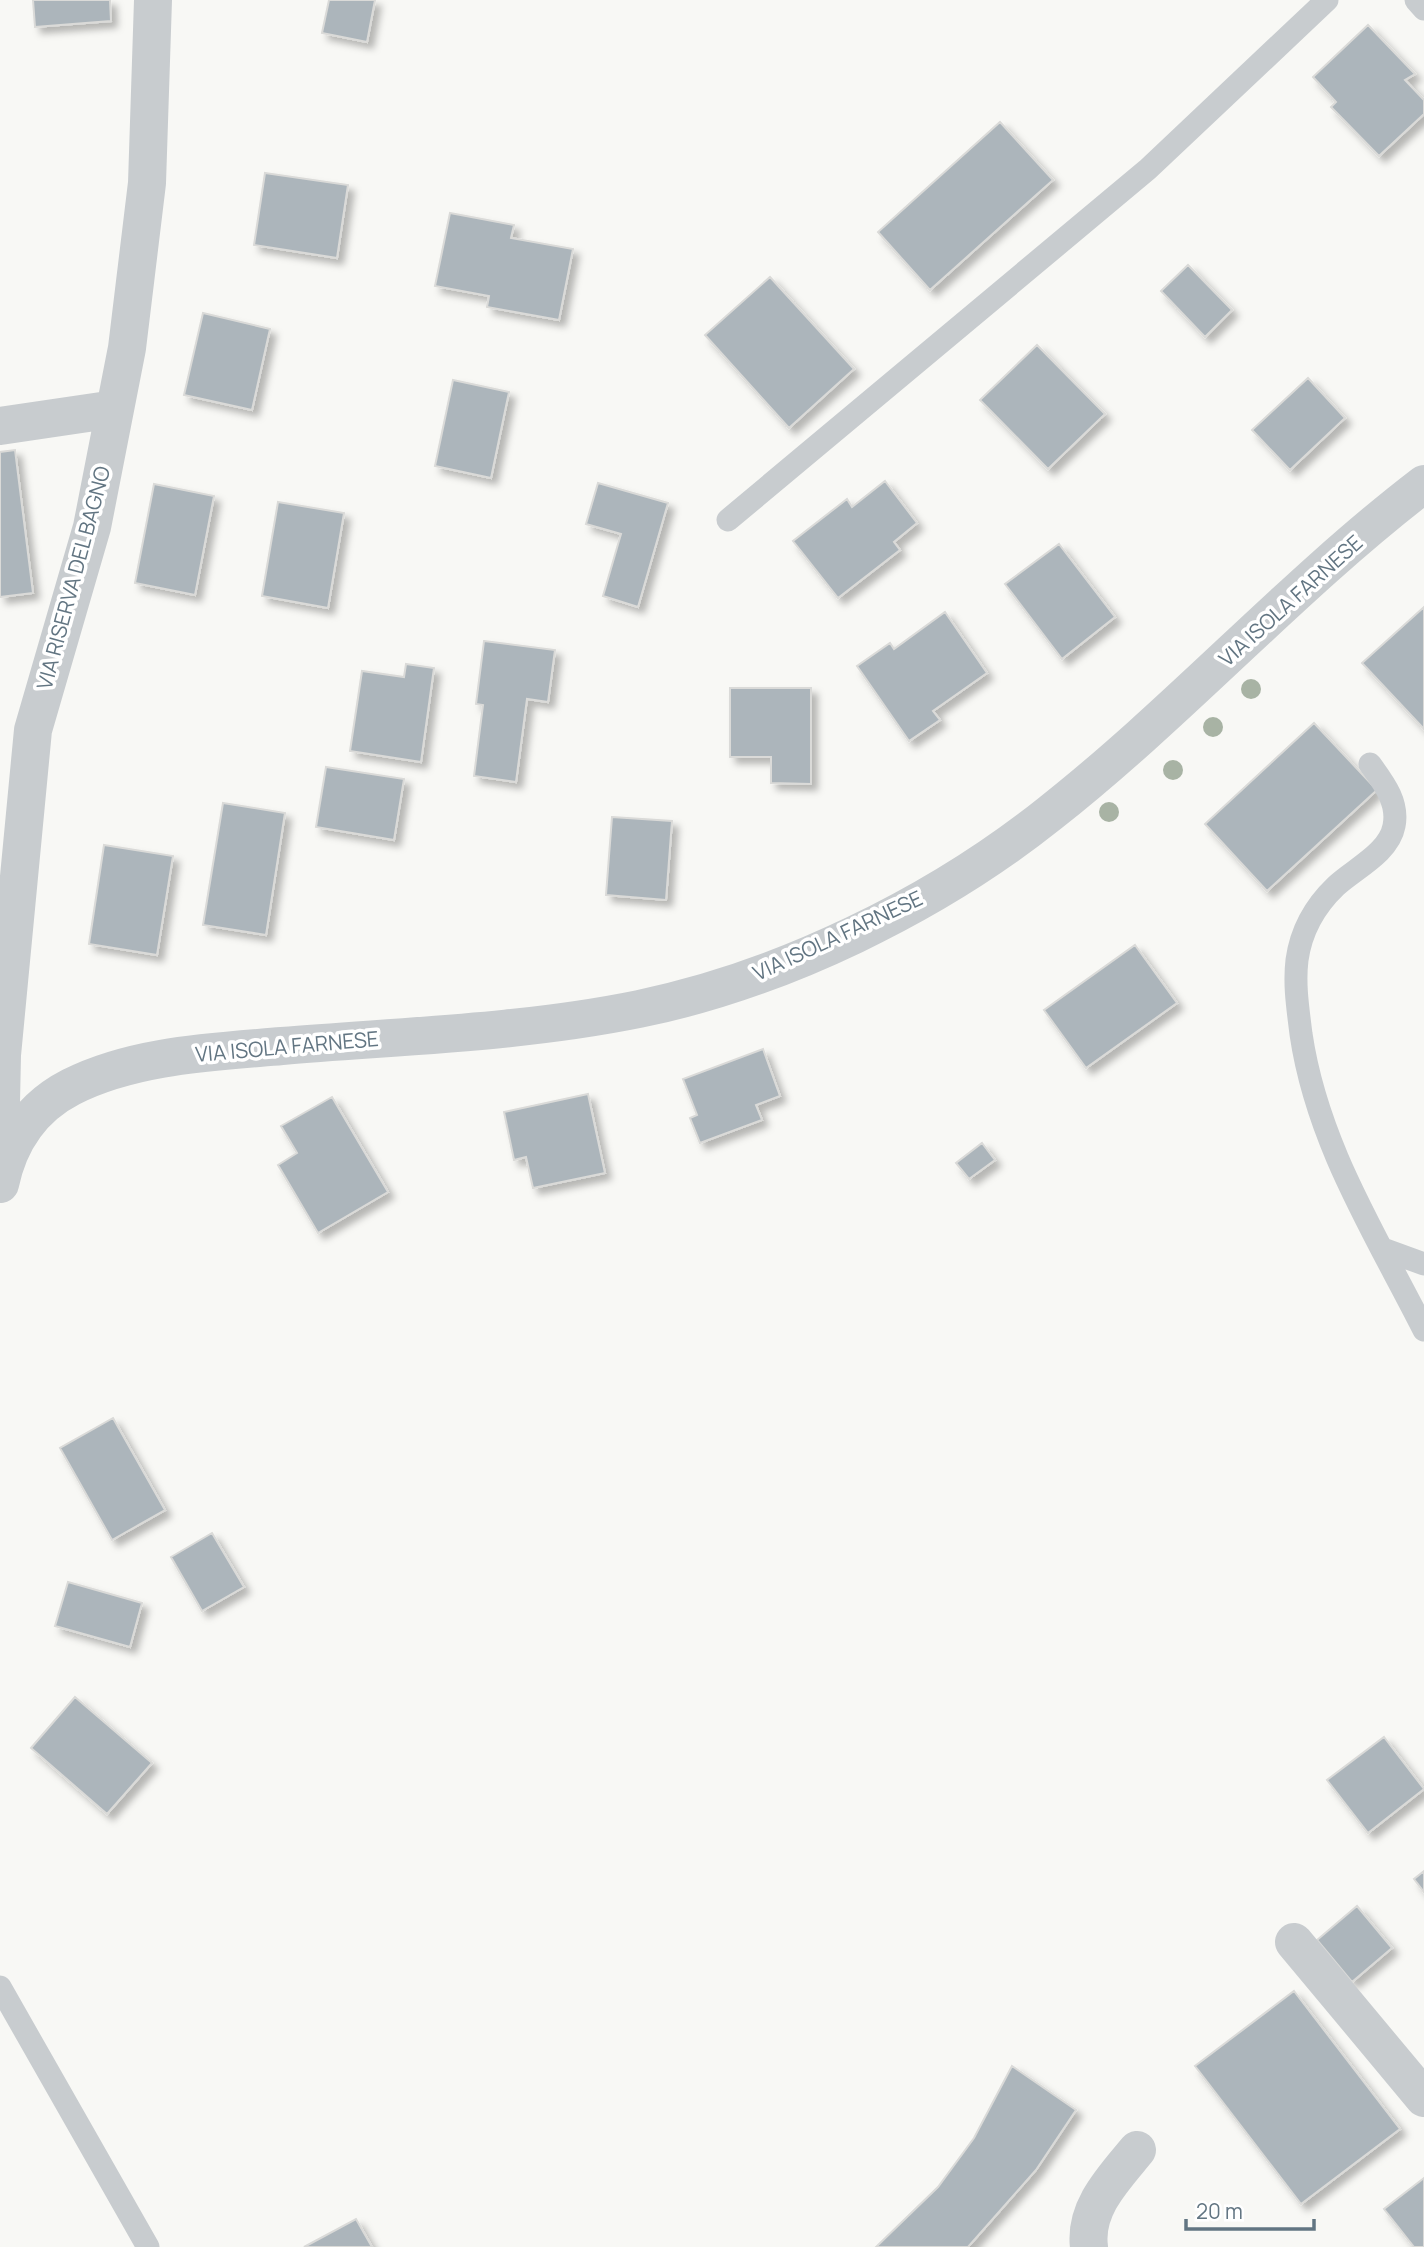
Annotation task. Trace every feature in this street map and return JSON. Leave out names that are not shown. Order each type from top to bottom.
[{"type":"street","name":"VIA RISERVA DEL BAGNO","points":[[2,1171],[2,1055],[33,730],[92,527],[127,348],[147,183],[153,0]]},
{"type":"street","points":[[0,426],[115,410]]},
{"type":"street","name":"VIA ISOLA FARNESE","points":[[2,1171],[20,1130],[37,1110],[72,1086],[108,1072],[225,1051],[499,1029],[639,1009],[741,981],[848,936],[936,890],[1046,817],[1424,484]]},
{"type":"street","points":[[1294,1942],[1424,2098]]},
{"type":"street","points":[[1089,2247],[1087,2232],[1102,2192],[1137,2150]]},
{"type":"lane","points":[[728,520],[1148,169],[1327,0]]},
{"type":"lane","points":[[1416,0],[1424,9]]},
{"type":"lane","points":[[1370,764],[1392,800],[1394,828],[1388,841],[1336,886],[1310,919],[1297,958],[1296,983],[1304,1051],[1333,1154],[1363,1217],[1383,1249],[1424,1330]]},
{"type":"lane","points":[[1383,1249],[1424,1264]]},
{"type":"lane","points":[[0,1987],[148,2247]]},
{"type":"building","points":[[33,0],[110,0],[111,21],[35,27]]},
{"type":"building","points":[[329,0],[375,0],[367,42],[322,33]]},
{"type":"building","points":[[1368,25],[1415,74],[1405,80],[1424,100],[1424,114],[1379,156],[1331,107],[1336,102],[1313,77]]},
{"type":"building","points":[[1000,122],[1053,180],[930,290],[878,232]]},
{"type":"building","points":[[265,173],[348,185],[337,258],[254,245]]},
{"type":"building","points":[[450,213],[514,225],[511,238],[573,249],[559,320],[487,307],[489,296],[435,286]]},
{"type":"building","points":[[1188,265],[1232,310],[1205,337],[1161,291]]},
{"type":"building","points":[[770,277],[854,369],[789,428],[705,335]]},
{"type":"building","points":[[203,313],[270,329],[252,410],[184,395]]},
{"type":"building","points":[[1037,345],[1105,414],[1048,469],[980,400]]},
{"type":"building","points":[[1308,378],[1345,418],[1290,470],[1252,430]]},
{"type":"building","points":[[453,380],[509,392],[491,478],[435,466]]},
{"type":"building","points":[[15,450],[33,593],[0,597],[0,452]]},
{"type":"building","points":[[885,481],[917,523],[894,542],[900,550],[838,598],[793,541],[847,499],[852,507]]},
{"type":"building","points":[[598,483],[668,503],[638,607],[603,596],[621,534],[586,524]]},
{"type":"building","points":[[154,484],[214,496],[195,595],[135,583]]},
{"type":"building","points":[[278,502],[344,513],[328,608],[262,596]]},
{"type":"building","points":[[1059,544],[1115,617],[1062,659],[1005,584]]},
{"type":"building","points":[[1424,607],[1424,729],[1362,663]]},
{"type":"building","points":[[945,612],[987,673],[933,711],[940,720],[909,741],[857,666],[890,643],[894,649]]},
{"type":"building","points":[[484,641],[555,650],[548,702],[527,699],[516,782],[474,776],[483,705],[476,704]]},
{"type":"building","points":[[406,664],[434,668],[421,762],[350,751],[362,671],[404,677]]},
{"type":"building","points":[[730,688],[811,688],[811,784],[771,783],[771,757],[730,757]]},
{"type":"building","points":[[1314,723],[1377,790],[1267,891],[1205,824]]},
{"type":"building","points":[[326,767],[404,779],[394,840],[316,827]]},
{"type":"building","points":[[223,803],[285,813],[266,935],[203,925]]},
{"type":"building","points":[[612,817],[672,821],[666,900],[606,895]]},
{"type":"building","points":[[104,845],[173,856],[157,955],[89,944]]},
{"type":"building","points":[[1135,945],[1177,1003],[1086,1068],[1044,1010]]},
{"type":"building","points":[[763,1049],[780,1096],[756,1105],[762,1120],[700,1143],[690,1118],[697,1115],[683,1079]]},
{"type":"building","points":[[588,1094],[605,1173],[533,1188],[526,1157],[514,1160],[504,1112]]},
{"type":"building","points":[[332,1097],[388,1192],[318,1233],[278,1165],[297,1153],[281,1126]]},
{"type":"building","points":[[982,1143],[995,1160],[969,1179],[956,1163]]},
{"type":"building","points":[[113,1418],[165,1510],[112,1540],[60,1448]]},
{"type":"building","points":[[212,1533],[244,1587],[202,1611],[171,1557]]},
{"type":"building","points":[[68,1582],[142,1603],[130,1647],[55,1626]]},
{"type":"building","points":[[75,1697],[152,1763],[107,1814],[31,1748]]},
{"type":"building","points":[[1384,1737],[1424,1789],[1368,1833],[1327,1780]]},
{"type":"building","points":[[1424,1871],[1424,1892],[1414,1879]]},
{"type":"building","points":[[1357,1906],[1392,1948],[1352,1982],[1317,1940]]},
{"type":"building","points":[[1294,1991],[1400,2129],[1301,2204],[1195,2066]]},
{"type":"building","points":[[1012,2066],[1076,2110],[1036,2170],[968,2247],[876,2247],[938,2187],[974,2138]]},
{"type":"building","points":[[1424,2178],[1424,2247],[1414,2247],[1384,2209]]},
{"type":"building","points":[[356,2219],[372,2247],[304,2247]]}]
